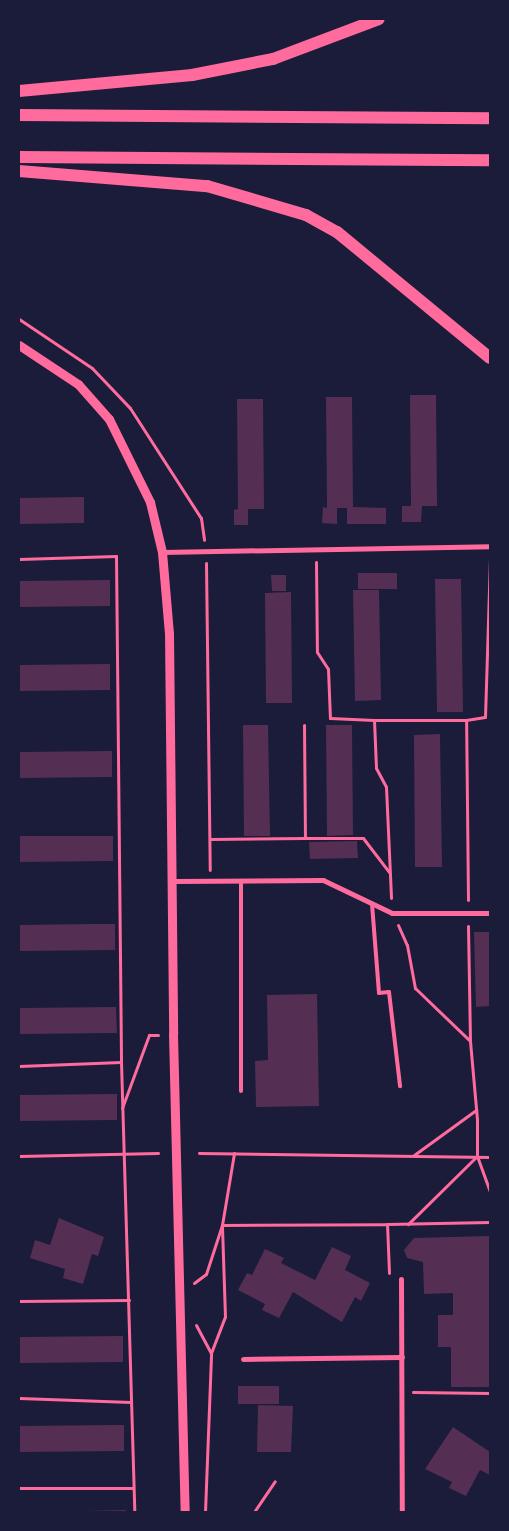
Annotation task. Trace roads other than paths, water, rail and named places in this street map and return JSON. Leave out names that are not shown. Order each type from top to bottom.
[{"type":"main road","points":[[19,92],[192,75],[273,59],[379,19]]},
{"type":"main road","points":[[19,115],[490,118]]},
{"type":"main road","points":[[19,156],[490,160]]},
{"type":"main road","points":[[19,171],[207,186],[306,215],[337,232],[490,358]]},
{"type":"street","points":[[19,345],[78,384],[109,418],[150,502],[162,552],[169,633],[173,881],[173,1034],[185,1512]]},
{"type":"street","points":[[162,552],[490,546]]},
{"type":"street","points":[[173,881],[323,880],[392,914],[490,913]]},
{"type":"street","points":[[401,1279],[402,1512]]},
{"type":"street","points":[[243,1359],[402,1357]]},
{"type":"lane","points":[[241,882],[241,1091]]},
{"type":"lane","points":[[372,904],[379,992],[389,992],[400,1086]]}]
